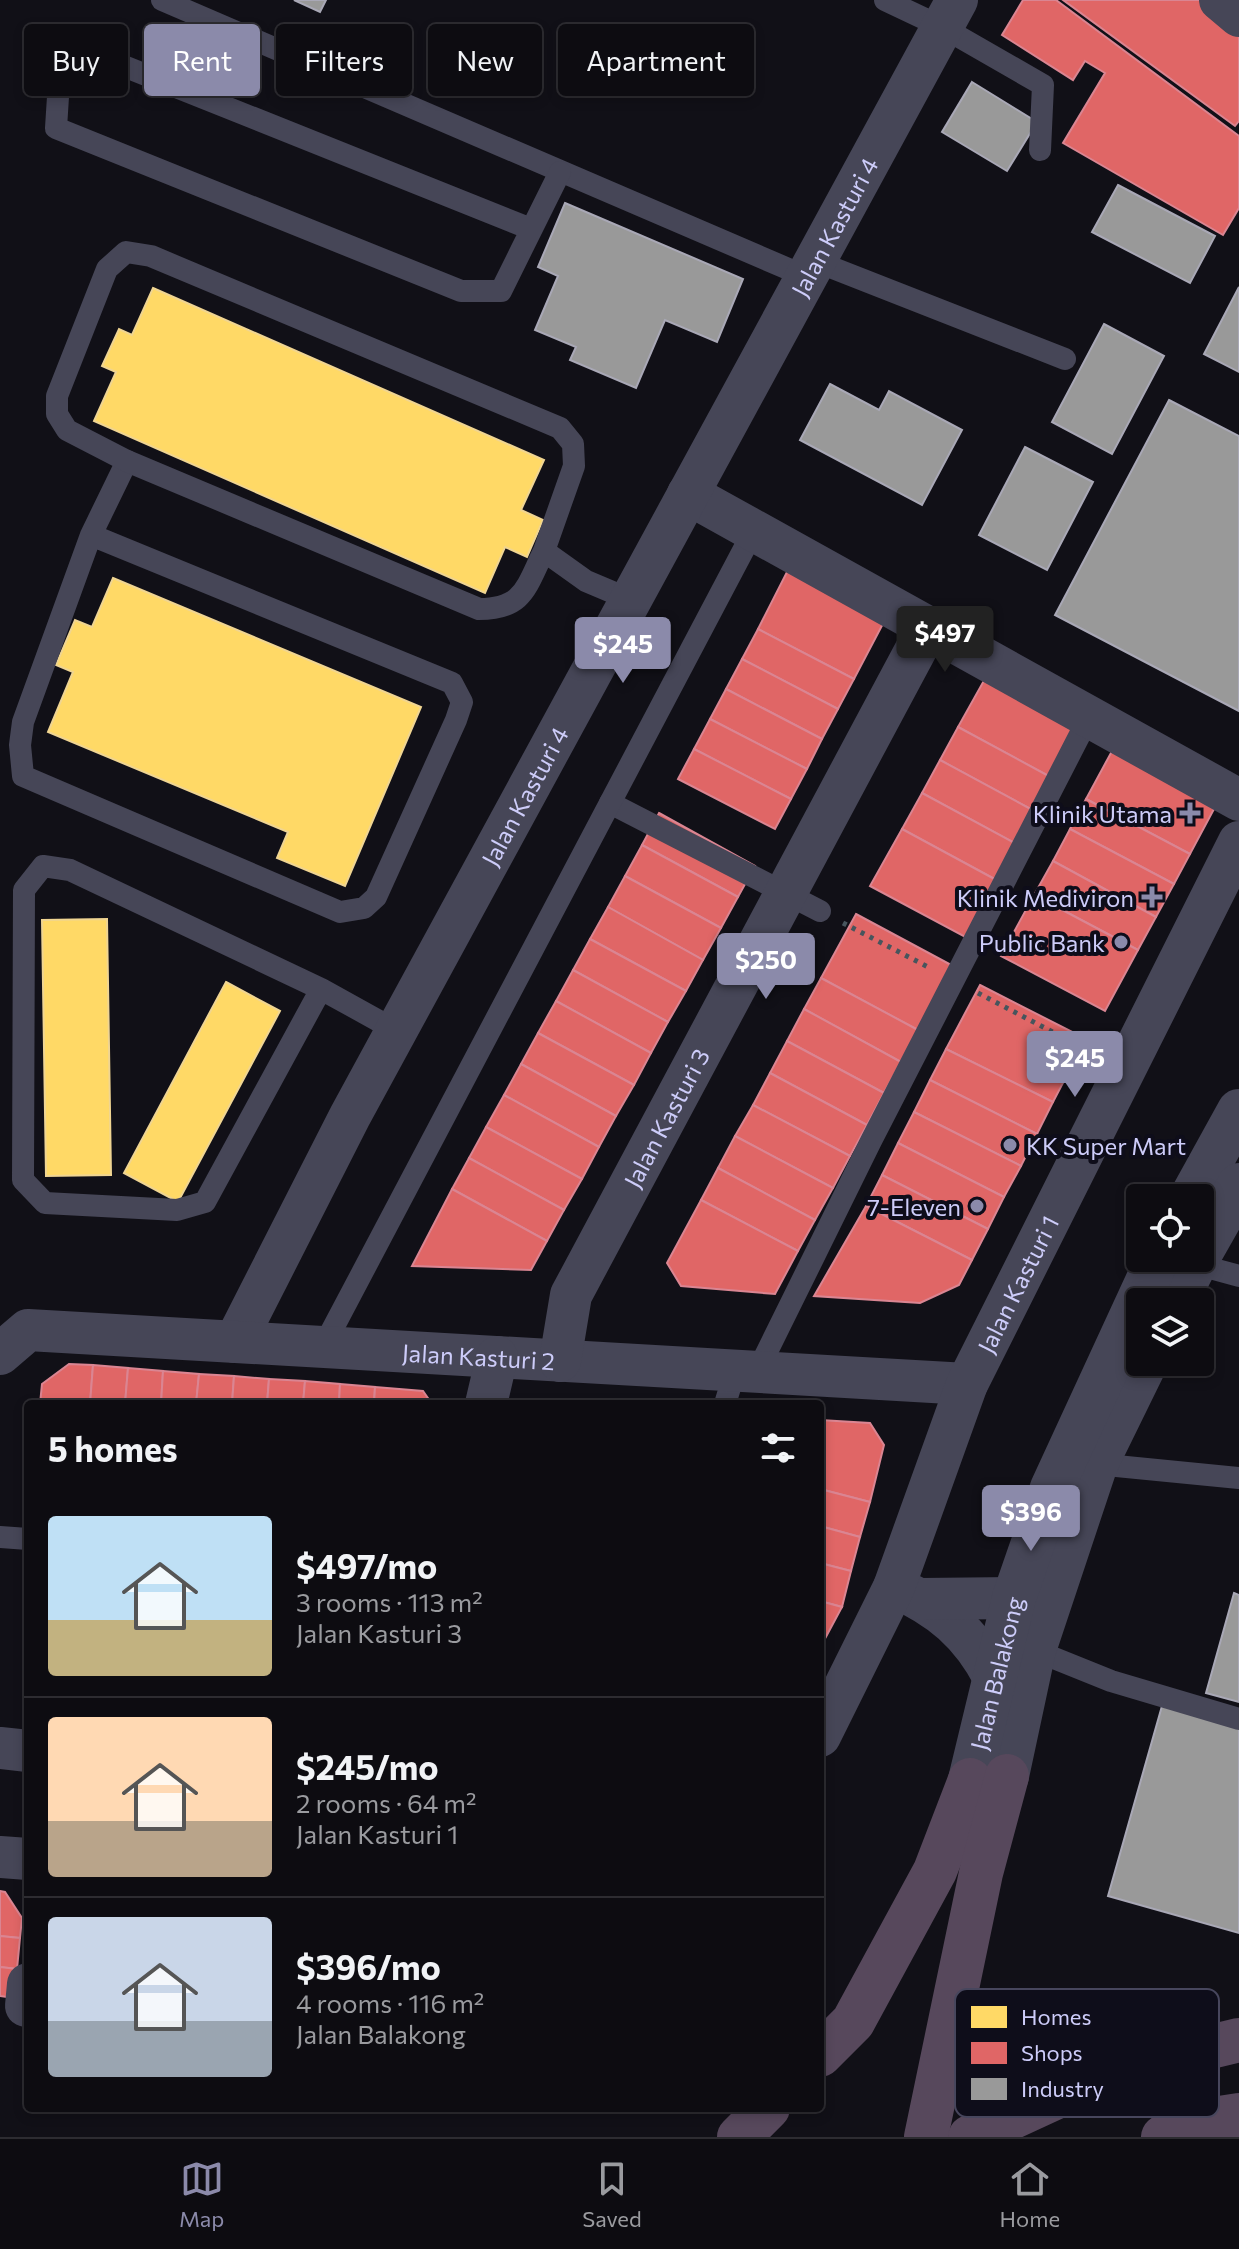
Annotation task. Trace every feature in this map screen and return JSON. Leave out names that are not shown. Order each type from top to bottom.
[{"type":"highway","points":[[824,2051],[853,2022],[988,1778]]},
{"type":"highway","points":[[957,1989],[981,1873],[988,1778]]},
{"type":"highway","points":[[926,2137],[955,1998]]},
{"type":"highway","points":[[1219,2045],[1239,2040]]},
{"type":"highway","points":[[739,2137],[764,2112]]},
{"type":"highway","points":[[1163,2137],[1213,2119],[1239,2115]]},
{"type":"highway","points":[[970,2137],[1013,2117]]},
{"type":"street","points":[[1220,0],[1239,16]]},
{"type":"street","name":"Jalan Kasturi 4","points":[[235,1342],[397,1031],[950,14]]},
{"type":"street","points":[[688,494],[1089,717],[1237,794]]},
{"type":"street","name":"Jalan Kasturi 3","points":[[560,1361],[571,1295],[803,902],[928,627]]},
{"type":"street","name":"Jalan Kasturi 1","points":[[824,1730],[908,1593],[967,1384],[1239,842]]},
{"type":"street","points":[[1199,1184],[1239,1111]]},
{"type":"street","name":"Jalan Balakong","points":[[1214,1221],[1239,1185]]},
{"type":"street","name":"Jalan Balakong","points":[[988,1778],[994,1678],[1014,1598],[1052,1488],[1180,1272]]},
{"type":"street","name":"Jalan Kasturi 2","points":[[0,1354],[28,1330],[560,1361],[739,1382],[967,1384]]},
{"type":"street","points":[[487,1400],[497,1357]]},
{"type":"street","name":"Jalan Balakong","points":[[988,1778],[1096,1464],[1139,1376]]},
{"type":"street","points":[[908,1593],[1014,1598]]},
{"type":"street","points":[[908,1593],[967,1634],[994,1678]]},
{"type":"street","points":[[0,1748],[24,1751]]},
{"type":"street","points":[[0,1857],[24,1859]]},
{"type":"lane","points":[[162,0],[560,172],[811,269],[1065,359]]},
{"type":"lane","points":[[885,0],[950,14],[1043,85],[1040,150]]},
{"type":"lane","points":[[531,229],[106,59],[70,59],[59,81],[56,128],[461,291],[501,291],[560,172]]},
{"type":"lane","points":[[126,252],[151,256],[560,428],[573,444],[574,466],[544,551],[520,599],[503,609],[479,609],[127,461],[67,430],[57,414],[57,396],[107,269],[126,252]]},
{"type":"lane","points":[[91,535],[452,683],[462,702],[456,720],[376,897],[364,908],[340,912],[23,776],[20,745],[23,722],[91,535],[127,461]]},
{"type":"lane","points":[[323,1347],[754,530]]},
{"type":"lane","points":[[544,551],[586,581],[631,600]]},
{"type":"lane","points":[[739,1382],[1089,717]]},
{"type":"lane","points":[[610,803],[803,902]]},
{"type":"lane","points":[[321,989],[205,1202],[177,1210],[45,1203],[23,1180],[24,890],[43,866],[70,870],[321,989],[397,1031]]},
{"type":"lane","points":[[1214,1267],[1239,1276]]},
{"type":"lane","points":[[1096,1464],[1239,1478]]},
{"type":"lane","points":[[0,1537],[24,1539]]},
{"type":"lane","points":[[1034,1650],[1111,1681],[1239,1719]]},
{"type":"path","points":[[803,902],[1126,1071]]},
{"type":"building: Homes","points":[[153,288],[544,460],[521,510],[543,520],[527,557],[505,547],[485,593],[94,421],[116,372],[102,366],[119,329],[132,335]]},
{"type":"building: Homes","points":[[113,578],[421,707],[345,886],[277,858],[288,832],[48,732],[73,672],[56,665],[75,620],[92,627]]},
{"type":"building: Homes","points":[[107,919],[111,1175],[46,1176],[42,920]]},
{"type":"building: Homes","points":[[226,982],[280,1011],[178,1202],[124,1173]]},
{"type":"building: Shops","points":[[1023,0],[1056,0],[1239,136],[1239,208],[1223,235],[1063,143],[1105,73],[1085,61],[1073,80],[1002,35]]},
{"type":"building: Shops","points":[[1063,0],[1202,0],[1239,33],[1239,121],[1235,126]]},
{"type":"building: Shops","points":[[789,568],[886,618],[854,679],[758,629]]},
{"type":"building: Shops","points":[[758,629],[854,679],[838,709],[742,659]]},
{"type":"building: Shops","points":[[742,659],[838,709],[822,739],[726,689]]},
{"type":"building: Shops","points":[[991,668],[1089,722],[1056,780],[958,727]]},
{"type":"building: Shops","points":[[726,689],[822,739],[807,769],[710,719]]},
{"type":"building: Shops","points":[[710,719],[807,769],[791,799],[694,749]]},
{"type":"building: Shops","points":[[958,727],[1056,780],[1038,813],[940,760]]},
{"type":"building: Shops","points":[[1118,740],[1221,796],[1190,854],[1086,799]]},
{"type":"building: Shops","points":[[694,749],[791,799],[775,829],[678,779]]},
{"type":"building: Shops","points":[[940,760],[1038,813],[1020,846],[922,793]]},
{"type":"building: Shops","points":[[922,793],[1020,846],[1000,882],[902,829]]},
{"type":"building: Shops","points":[[1086,799],[1190,854],[1174,884],[1070,829]]},
{"type":"building: Shops","points":[[659,813],[755,866],[738,897],[642,845]]},
{"type":"building: Shops","points":[[902,829],[1000,882],[969,939],[870,886]]},
{"type":"building: Shops","points":[[1070,829],[1174,884],[1156,917],[1053,861]]},
{"type":"building: Shops","points":[[642,845],[738,897],[721,928],[625,876]]},
{"type":"building: Shops","points":[[1053,861],[1156,917],[1138,950],[1034,895]]},
{"type":"building: Shops","points":[[625,876],[721,928],[703,960],[608,907]]},
{"type":"building: Shops","points":[[1034,895],[1138,950],[1105,1011],[1001,956]]},
{"type":"building: Shops","points":[[608,907],[703,960],[686,991],[590,939]]},
{"type":"building: Shops","points":[[856,914],[953,966],[918,1030],[821,978]]},
{"type":"building: Shops","points":[[590,939],[686,991],[668,1022],[573,970]]},
{"type":"building: Shops","points":[[573,970],[668,1022],[651,1053],[556,1001]]},
{"type":"building: Shops","points":[[821,978],[918,1030],[901,1062],[804,1009]]},
{"type":"building: Shops","points":[[980,985],[1086,1039],[1053,1102],[946,1049]]},
{"type":"building: Shops","points":[[556,1001],[651,1053],[634,1085],[538,1033]]},
{"type":"building: Shops","points":[[804,1009],[901,1062],[884,1093],[787,1041]]},
{"type":"building: Shops","points":[[538,1033],[634,1085],[616,1116],[521,1064]]},
{"type":"building: Shops","points":[[787,1041],[884,1093],[867,1125],[770,1073]]},
{"type":"building: Shops","points":[[946,1049],[1053,1102],[1037,1134],[930,1080]]},
{"type":"building: Shops","points":[[521,1064],[616,1116],[599,1147],[504,1095]]},
{"type":"building: Shops","points":[[770,1073],[867,1125],[850,1156],[753,1105]]},
{"type":"building: Shops","points":[[930,1080],[1037,1134],[1021,1166],[914,1112]]},
{"type":"building: Shops","points":[[504,1095],[599,1147],[582,1179],[486,1127]]},
{"type":"building: Shops","points":[[753,1105],[850,1156],[833,1188],[735,1136]]},
{"type":"building: Shops","points":[[914,1112],[1021,1166],[1004,1197],[898,1143]]},
{"type":"building: Shops","points":[[486,1127],[582,1179],[564,1210],[469,1158]]},
{"type":"building: Shops","points":[[735,1136],[833,1188],[815,1220],[718,1168]]},
{"type":"building: Shops","points":[[898,1143],[1004,1197],[988,1229],[882,1175]]},
{"type":"building: Shops","points":[[469,1158],[564,1210],[547,1241],[452,1189]]},
{"type":"building: Shops","points":[[718,1168],[815,1220],[798,1251],[701,1200]]},
{"type":"building: Shops","points":[[882,1175],[988,1229],[972,1260],[866,1206]]},
{"type":"building: Shops","points":[[452,1189],[547,1241],[531,1270],[412,1266]]},
{"type":"building: Shops","points":[[701,1200],[798,1251],[775,1294],[681,1286],[667,1263]]},
{"type":"building: Shops","points":[[866,1206],[972,1260],[959,1285],[920,1303],[814,1296]]},
{"type":"building: Shops","points":[[69,1364],[93,1365],[90,1400],[40,1400],[42,1384]]},
{"type":"building: Shops","points":[[93,1365],[128,1368],[125,1400],[90,1400]]},
{"type":"building: Shops","points":[[128,1368],[163,1371],[161,1400],[125,1400]]},
{"type":"building: Shops","points":[[163,1371],[199,1374],[196,1400],[161,1400]]},
{"type":"building: Shops","points":[[199,1374],[234,1376],[232,1400],[196,1400]]},
{"type":"building: Shops","points":[[234,1376],[269,1379],[267,1400],[232,1400]]},
{"type":"building: Shops","points":[[269,1379],[305,1381],[303,1400],[267,1400]]},
{"type":"building: Shops","points":[[305,1381],[340,1384],[339,1400],[303,1400]]},
{"type":"building: Shops","points":[[340,1384],[375,1387],[374,1400],[339,1400]]},
{"type":"building: Shops","points":[[375,1387],[423,1391],[429,1400],[374,1400]]},
{"type":"building: Shops","points":[[824,1420],[870,1423],[884,1445],[870,1502],[824,1490]]},
{"type":"building: Shops","points":[[824,1490],[870,1502],[860,1537],[824,1527]]},
{"type":"building: Shops","points":[[824,1527],[860,1537],[851,1571],[824,1564]]},
{"type":"building: Shops","points":[[824,1564],[851,1571],[842,1607],[824,1602]]},
{"type":"building: Shops","points":[[824,1602],[842,1607],[824,1641]]},
{"type":"building: Shops","points":[[0,1891],[5,1892],[22,1918],[20,1938],[0,1936]]},
{"type":"building: Shops","points":[[0,1936],[20,1938],[17,1969],[0,1967]]},
{"type":"building: Shops","points":[[0,1967],[17,1969],[15,1998],[0,1996]]},
{"type":"building: Industry","points":[[294,0],[326,0],[320,12]]},
{"type":"building: Industry","points":[[972,82],[1037,122],[1007,171],[942,132]]},
{"type":"building: Industry","points":[[1118,185],[1215,236],[1190,283],[1092,232]]},
{"type":"building: Industry","points":[[565,203],[743,279],[717,342],[665,320],[636,388],[570,360],[576,347],[535,330],[558,276],[538,267]]},
{"type":"building: Industry","points":[[1239,287],[1239,372],[1204,354]]},
{"type":"building: Industry","points":[[1104,324],[1164,356],[1112,454],[1052,422]]},
{"type":"building: Industry","points":[[830,384],[879,410],[889,391],[962,430],[922,505],[800,440]]},
{"type":"building: Industry","points":[[1169,400],[1239,436],[1239,711],[1055,615]]},
{"type":"building: Industry","points":[[1025,447],[1093,482],[1047,570],[979,535]]},
{"type":"building: Industry","points":[[1234,1593],[1239,1595],[1239,1702],[1206,1693]]},
{"type":"building: Industry","points":[[1162,1706],[1239,1727],[1239,1933],[1108,1896]]},
{"type":"place","name":"Klinik Utama","points":[[1190,813]]},
{"type":"place","name":"Klinik Mediviron","points":[[1152,897]]},
{"type":"place","name":"Public Bank","points":[[1121,942]]},
{"type":"place","name":"KK Super Mart","points":[[1010,1145]]},
{"type":"place","name":"7-Eleven","points":[[977,1206]]}]
